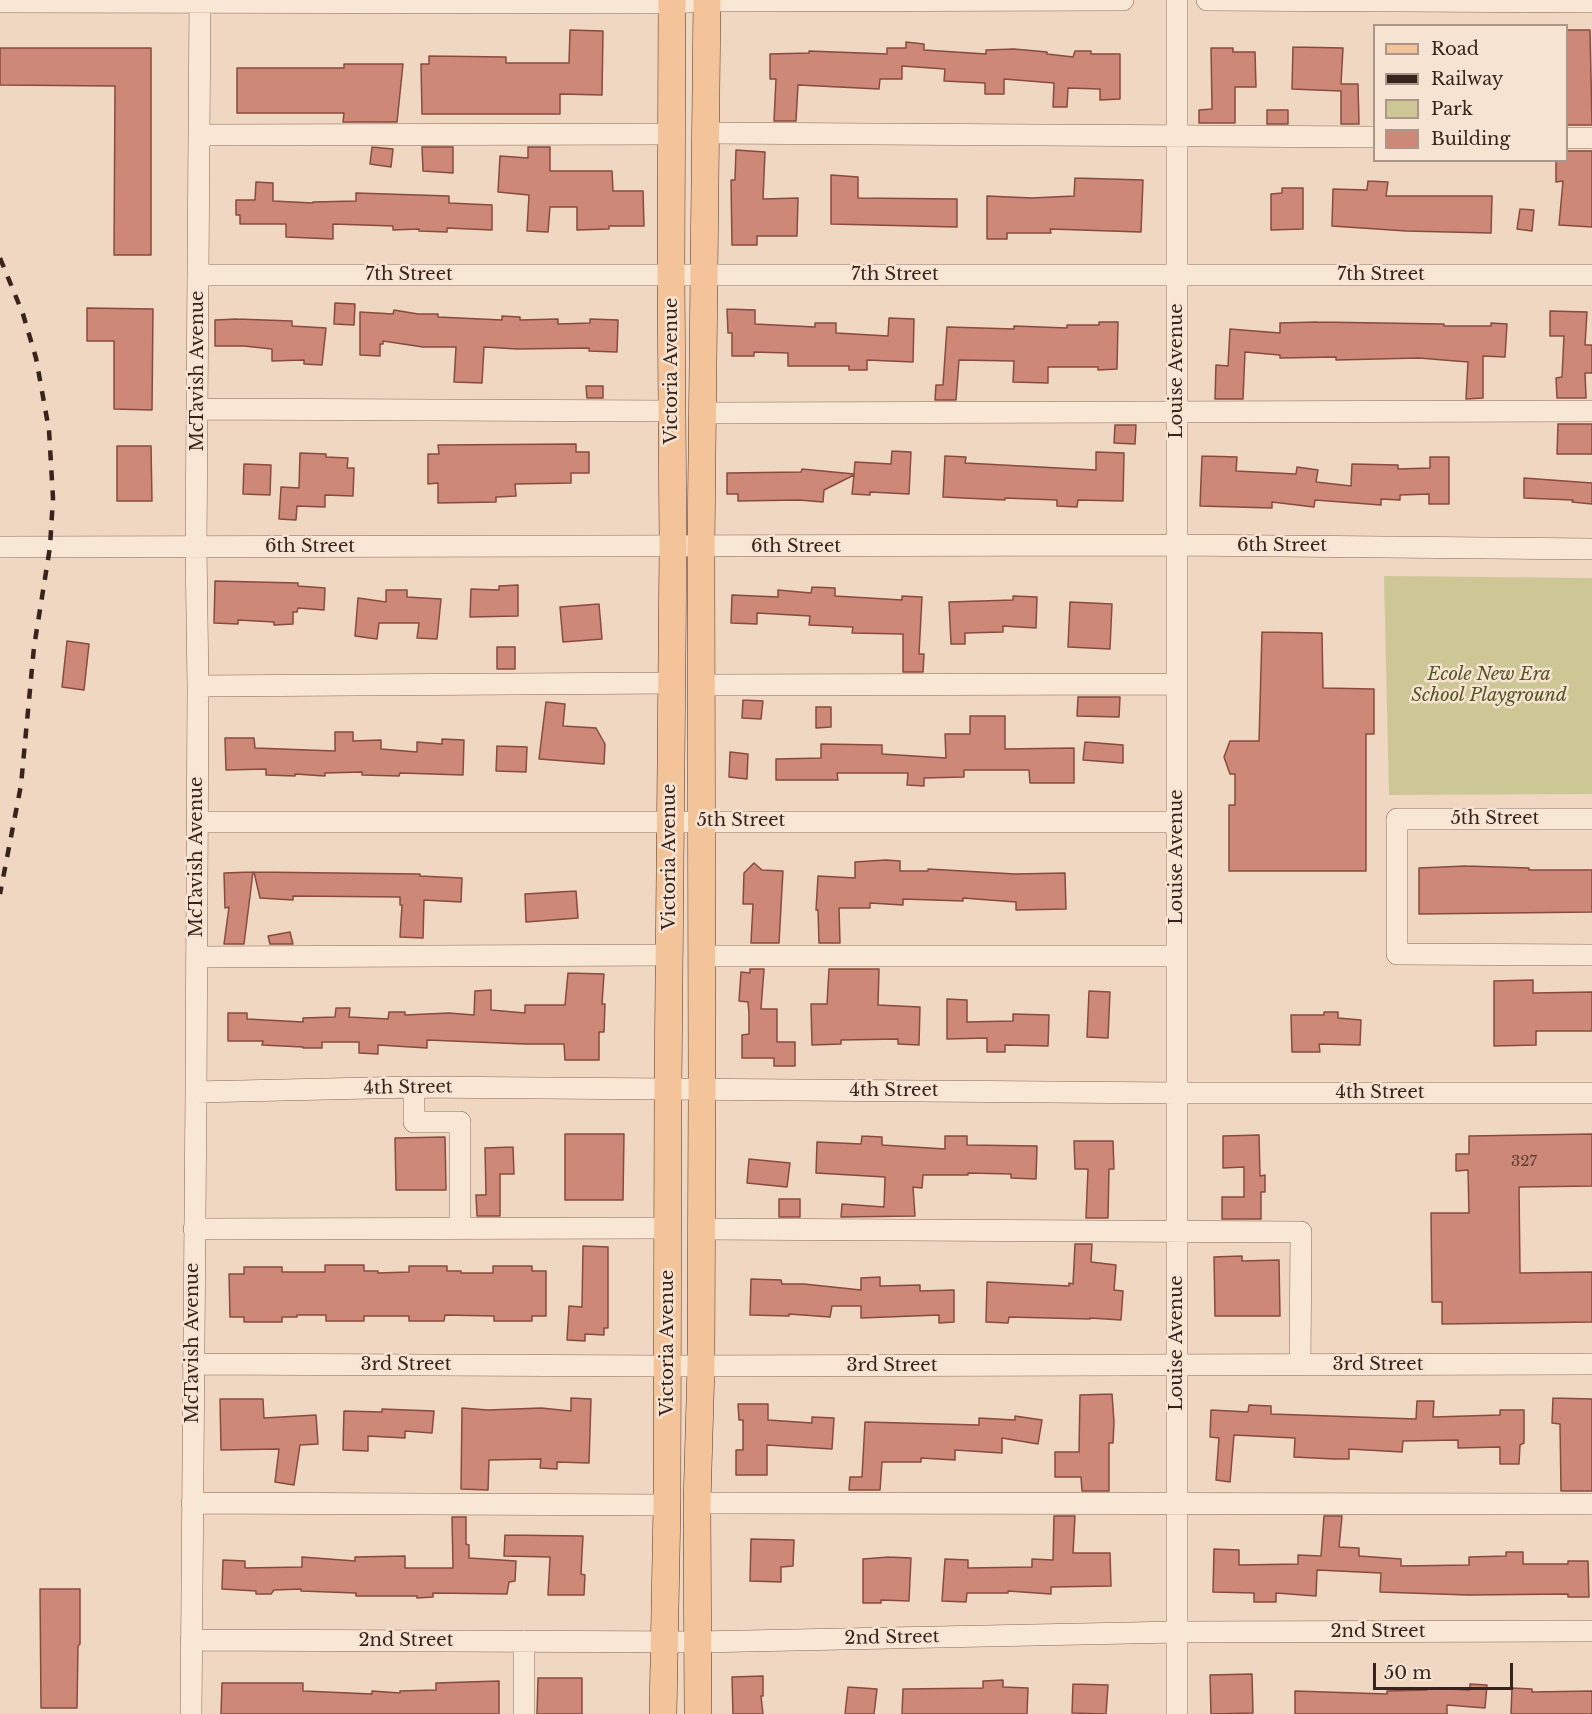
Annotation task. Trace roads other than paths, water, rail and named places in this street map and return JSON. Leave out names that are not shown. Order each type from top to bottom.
[{"type":"main road","name":"Victoria Avenue","points":[[698,1714],[702,1229],[701,547],[707,1]]},
{"type":"main road","name":"Victoria Avenue","points":[[663,1714],[668,1505],[668,1088],[673,546],[672,2]]},
{"type":"street","points":[[0,2],[1123,0]]},
{"type":"street","name":"Louise Avenue","points":[[1177,0],[1177,1714]]},
{"type":"street","points":[[1207,0],[1592,2]]},
{"type":"street","name":"McTavish Avenue","points":[[191,1714],[197,957],[196,547],[200,1]]},
{"type":"street","points":[[705,133],[1373,137]]},
{"type":"street","points":[[199,135],[672,134]]},
{"type":"street","points":[[1568,138],[1592,138]]},
{"type":"street","name":"7th Street","points":[[198,275],[1592,274]]},
{"type":"street","points":[[197,409],[672,411]]},
{"type":"street","points":[[703,412],[1592,411]]},
{"type":"street","name":"6th Street","points":[[0,547],[1177,545],[1592,549]]},
{"type":"street","points":[[198,686],[671,683]]},
{"type":"street","points":[[701,685],[1177,684]]},
{"type":"street","name":"5th Street","points":[[1592,819],[1397,819],[1397,954],[1592,955]]},
{"type":"street","name":"5th Street","points":[[197,822],[701,820],[1177,822]]},
{"type":"street","points":[[197,957],[669,955]]},
{"type":"street","points":[[702,956],[1177,956]]},
{"type":"street","points":[[414,1087],[414,1122],[460,1122],[460,1228]]},
{"type":"street","name":"4th Street","points":[[196,1092],[414,1087],[1177,1093],[1592,1093]]},
{"type":"street","points":[[194,1229],[668,1228]]},
{"type":"street","points":[[702,1229],[1301,1232],[1300,1365]]},
{"type":"street","name":"3rd Street","points":[[193,1364],[668,1366],[1592,1364]]},
{"type":"street","points":[[192,1503],[668,1505]]},
{"type":"street","points":[[698,1503],[1592,1504]]},
{"type":"street","name":"2nd Street","points":[[191,1640],[699,1642],[1177,1632],[1592,1631]]},
{"type":"street","points":[[524,1641],[524,1714]]},
{"type":"railway","points":[[0,258],[23,314],[36,358],[49,430],[53,498],[50,547],[34,647],[21,785],[0,894]]},
{"type":"park label","name":"Ecole New Era School Playground","points":[[1489,685]]}]
